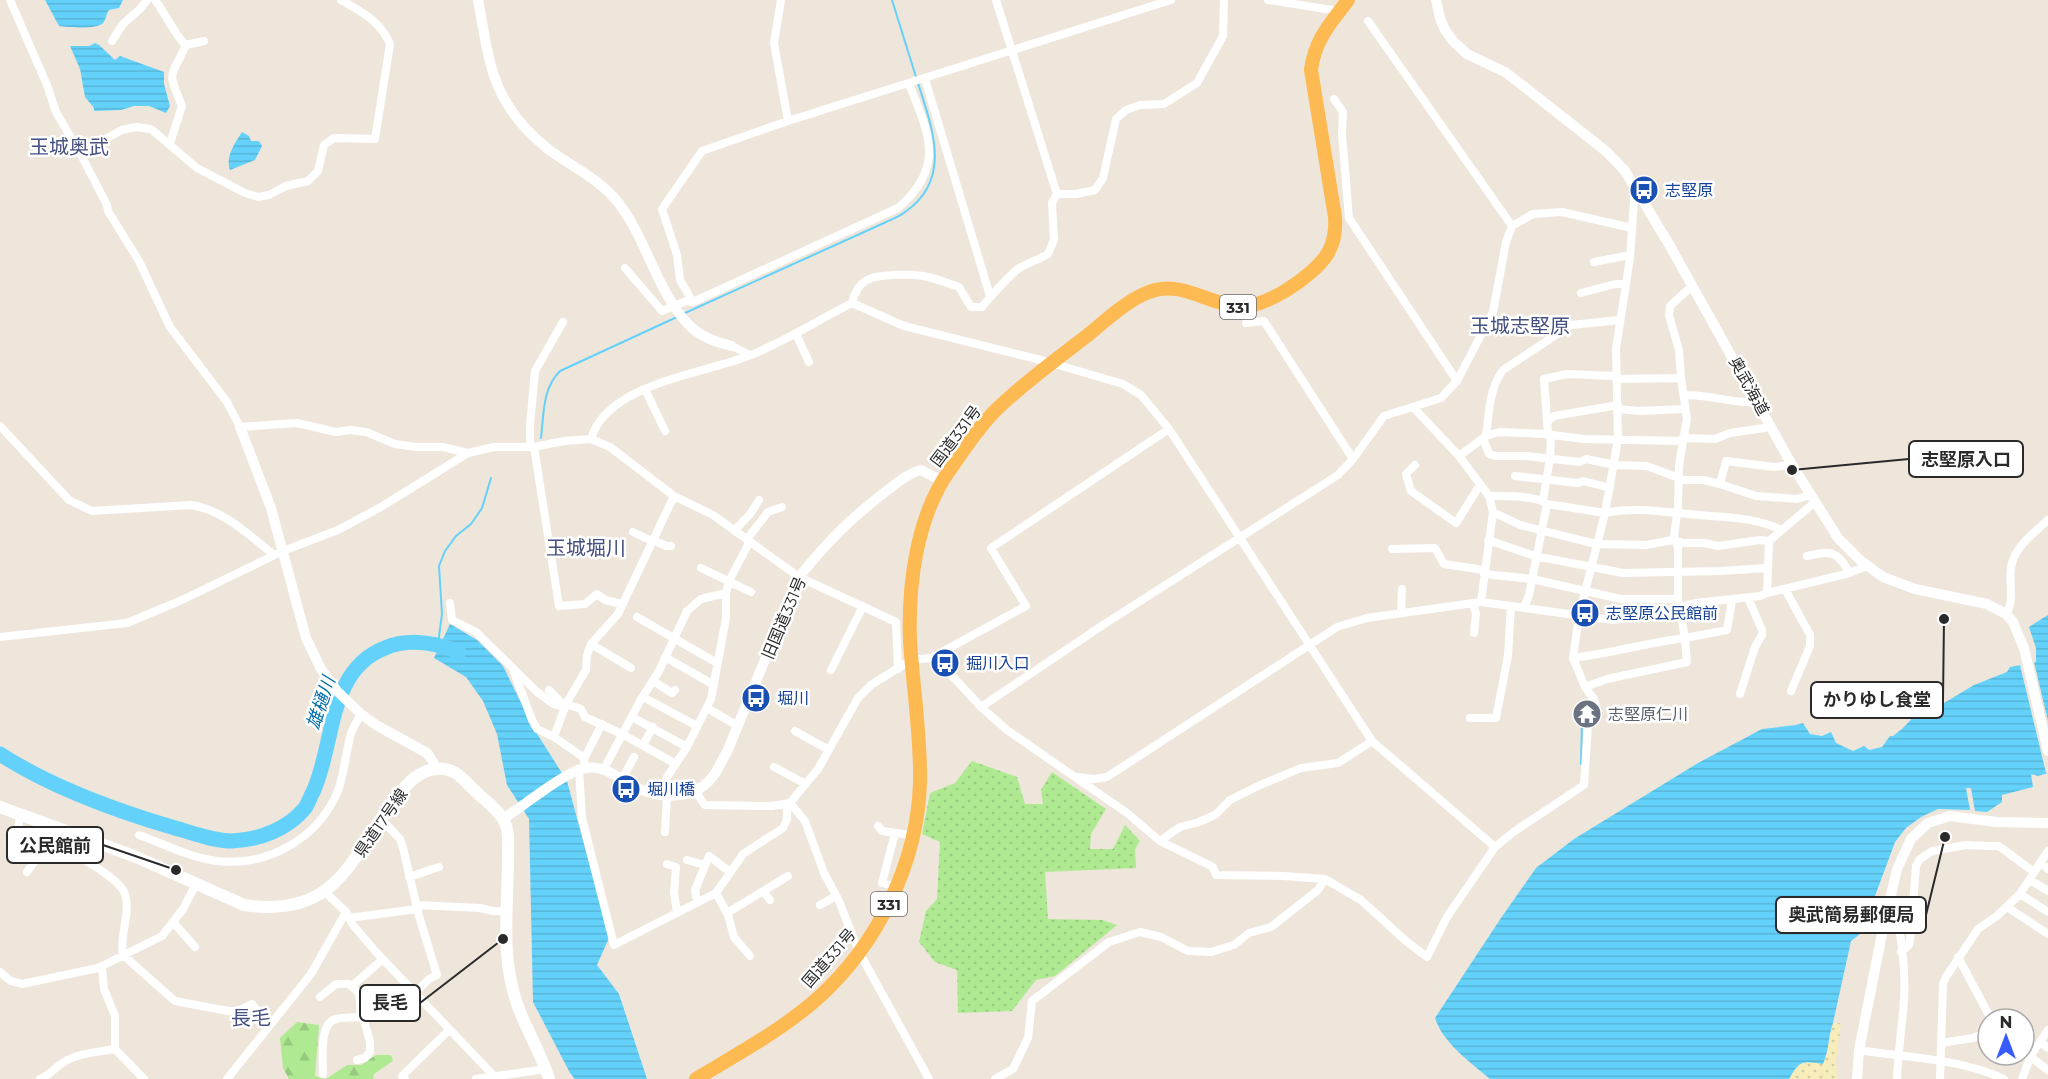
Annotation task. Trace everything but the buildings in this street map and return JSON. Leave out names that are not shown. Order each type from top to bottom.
[{"type":"highway","name":"国道331号","points":[[696,1079],[798,1014],[820,996],[859,952],[877,927],[897,887],[917,818],[920,780],[920,743],[911,660],[909,614],[912,575],[927,519],[942,481],[997,409],[1052,363],[1140,296],[1165,288],[1178,289],[1238,307],[1259,304],[1275,298],[1318,266],[1329,251],[1335,217],[1311,70],[1321,36],[1348,0]]},
{"type":"main road","points":[[434,769],[446,769],[459,775],[503,819],[508,843],[507,951],[512,986],[547,1074]]},
{"type":"main road","name":"県道17号線","points":[[0,807],[134,856],[244,905],[263,908],[282,907],[302,902],[337,882],[351,866],[392,803],[417,775],[434,769]]},
{"type":"street","points":[[10,0],[48,85],[56,112],[81,153],[108,211],[139,261],[170,327],[227,402],[240,427],[271,508],[279,553],[306,638],[321,669],[338,691],[361,714],[376,725],[427,753],[433,762],[434,769]]},
{"type":"street","points":[[112,41],[123,24],[147,0]]},
{"type":"street","points":[[154,0],[171,22],[180,41],[186,45],[204,41]]},
{"type":"street","points":[[81,153],[122,130],[136,127],[151,129],[197,168],[245,194],[258,197],[268,195],[286,186],[308,181],[318,171],[324,145],[334,138],[375,139],[390,44],[385,32],[375,20],[341,0]]},
{"type":"street","points":[[478,0],[494,74],[507,105],[533,136],[605,188],[618,202],[640,237],[676,309],[688,325],[712,341],[732,346],[750,355]]},
{"type":"street","points":[[781,0],[774,42],[788,121]]},
{"type":"street","points":[[852,303],[860,285],[868,279],[889,276],[922,276],[959,287],[972,307],[982,307],[1017,270],[1048,254],[1054,240],[1052,203],[1057,194],[996,0]]},
{"type":"street","points":[[693,302],[680,280],[677,255],[662,209],[702,151],[788,121],[1171,0]]},
{"type":"street","points":[[1057,194],[1076,194],[1095,190],[1102,178],[1116,119],[1126,110],[1140,105],[1164,104],[1197,83],[1223,36],[1224,0]]},
{"type":"street","points":[[1268,0],[1339,11]]},
{"type":"street","name":"奥武海道","points":[[1436,0],[1445,30],[1467,54],[1505,72],[1577,127],[1625,171],[1792,465],[1839,538],[1867,566],[1883,577],[1899,584],[1987,604],[2006,614]]},
{"type":"street","points":[[1368,21],[1512,226]]},
{"type":"street","points":[[170,143],[182,106],[171,82],[172,71],[186,45]]},
{"type":"street","points":[[924,79],[990,296]]},
{"type":"street","points":[[624,268],[662,311],[676,309],[686,301],[693,302],[898,208],[914,195],[923,180],[929,160],[925,126],[910,83]]},
{"type":"street","points":[[1335,99],[1343,112],[1342,134],[1349,218],[1456,381]]},
{"type":"street","points":[[931,658],[945,668],[981,707],[1007,730],[1126,813],[1160,841],[1213,867],[1216,875],[1325,879],[1361,900],[1427,957],[1447,917],[1495,847],[1584,785],[1588,725],[1598,713],[1594,699],[1585,687],[1573,658],[1579,616],[1605,513],[1618,439],[1616,349],[1630,255],[1635,187]]},
{"type":"street","points":[[981,707],[1106,623],[1338,475],[1353,459],[1384,416],[1441,398],[1456,381],[1493,312],[1506,242],[1512,226],[1533,214],[1562,212],[1632,228]]},
{"type":"street","points":[[1594,262],[1630,255]]},
{"type":"street","points":[[1581,293],[1615,284],[1626,284]]},
{"type":"street","points":[[1585,687],[1607,679],[1687,662],[1679,602],[1678,547],[1674,536],[1683,440],[1688,419],[1679,350],[1669,315],[1670,306],[1692,286]]},
{"type":"street","points":[[591,439],[594,428],[602,418],[622,401],[645,389],[663,381],[750,355],[796,334],[820,318],[852,303],[904,326],[1052,363],[1123,384],[1141,395],[1169,429],[1372,741],[1495,847]]},
{"type":"street","points":[[1620,320],[1571,326],[1503,370],[1496,380],[1490,401],[1485,437],[1489,454],[1580,462],[1586,459],[1614,465],[1647,466],[1679,478],[1720,484],[1756,496],[1812,499]]},
{"type":"street","points":[[1246,323],[1263,321],[1353,459]]},
{"type":"street","points":[[564,322],[535,371],[530,425],[559,606],[585,604],[597,594],[605,600],[622,604]]},
{"type":"street","points":[[796,334],[809,362]]},
{"type":"street","points":[[1524,608],[1532,579],[1550,458],[1544,379],[1567,374],[1681,378]]},
{"type":"street","points":[[645,389],[665,430]]},
{"type":"street","points":[[1684,396],[1700,394],[1733,401],[1757,402]]},
{"type":"street","points":[[1413,407],[1459,456],[1489,496],[1493,512],[1477,602],[1474,633]]},
{"type":"street","points":[[1547,422],[1554,416],[1618,407],[1639,411],[1685,409]]},
{"type":"street","points":[[240,427],[297,423],[336,432],[350,430],[366,432],[395,444],[443,447],[468,453]]},
{"type":"street","points":[[0,426],[69,500],[92,511],[202,506],[215,510],[279,553]]},
{"type":"street","points":[[1459,456],[1485,437],[1500,432],[1584,439],[1683,440],[1715,439],[1730,433],[1771,427]]},
{"type":"street","points":[[513,670],[537,729],[554,737],[583,757],[579,768],[582,818],[614,945],[716,893],[743,854],[783,828],[789,804],[818,769],[858,698],[871,685],[911,660],[931,658],[1026,606],[991,548],[1169,429]]},
{"type":"street","points":[[0,638],[127,623],[182,600],[279,553],[338,530],[381,507],[468,453],[494,447],[532,447],[591,439],[610,447],[674,496],[713,515],[799,577],[896,622],[898,669]]},
{"type":"street","points":[[1720,484],[1726,460],[1766,466],[1792,465]]},
{"type":"street","points":[[1415,465],[1406,474],[1411,491],[1456,523],[1480,485]]},
{"type":"street","name":"旧国道331号","points":[[695,791],[715,773],[738,726],[799,577],[833,536],[853,517],[909,475],[921,470],[942,481]]},
{"type":"street","points":[[1515,476],[1578,483],[1583,481],[1610,488]]},
{"type":"street","points":[[554,737],[565,706],[586,670],[587,655],[591,644],[618,614],[674,496]]},
{"type":"street","points":[[1489,496],[1516,497],[1605,513],[1613,511],[1677,513],[1735,518],[1768,524],[1781,530]]},
{"type":"street","points":[[1767,593],[1769,541],[1812,499]]},
{"type":"street","points":[[735,530],[751,513],[759,500]]},
{"type":"street","points":[[665,832],[667,777],[687,747],[711,699],[726,618],[726,593],[729,581],[749,540],[768,512],[782,507]]},
{"type":"street","points":[[1493,512],[1520,525],[1596,544],[1646,546],[1673,540],[1718,546],[1760,540],[1769,541]]},
{"type":"street","points":[[2048,520],[2020,547],[2011,564],[2011,602],[2006,614],[2018,630],[2048,752]]},
{"type":"street","points":[[633,532],[652,541],[671,546]]},
{"type":"street","points":[[1488,540],[1535,556],[1623,573],[1679,573],[1767,567]]},
{"type":"street","points":[[1392,549],[1435,548],[1444,564],[1532,579],[1621,598],[1679,602],[1748,598],[1850,573],[1867,566]]},
{"type":"street","points":[[1807,556],[1831,552],[1836,554],[1850,573]]},
{"type":"street","points":[[701,568],[751,592]]},
{"type":"street","points":[[1785,589],[1810,635],[1810,646],[1791,691]]},
{"type":"street","points":[[1401,613],[1402,590]]},
{"type":"street","points":[[604,769],[653,681],[687,611],[700,599],[726,593]]},
{"type":"street","points":[[1740,694],[1755,647],[1762,635],[1748,598]]},
{"type":"street","points":[[1573,658],[1604,654],[1650,642],[1727,630],[1732,600]]},
{"type":"street","points":[[1073,776],[1107,777],[1337,627],[1367,618],[1477,602],[1613,621],[1653,614],[1679,602]]},
{"type":"street","points":[[450,603],[452,620],[476,632],[503,656],[513,670],[552,703],[581,710],[585,717],[622,734],[676,764]]},
{"type":"street","points":[[831,670],[863,606]]},
{"type":"street","points":[[1470,718],[1496,718],[1508,656],[1511,606]]},
{"type":"street","points":[[637,617],[717,663]]},
{"type":"street","points":[[591,644],[631,668]]},
{"type":"street","points":[[665,657],[714,685]]},
{"type":"street","points":[[653,681],[672,693],[675,690]]},
{"type":"street","points":[[549,690],[565,706]]},
{"type":"street","points":[[643,697],[697,726]]},
{"type":"street","points":[[706,708],[738,726]]},
{"type":"street","points":[[139,835],[196,856],[218,861],[237,862],[257,859],[271,856],[285,849],[314,827],[330,807],[338,791],[352,731],[361,714]]},
{"type":"street","points":[[632,717],[687,747]]},
{"type":"street","points":[[503,819],[579,768],[602,724]]},
{"type":"street","points":[[643,745],[653,727]]},
{"type":"street","points":[[795,731],[829,750]]},
{"type":"street","points":[[1160,841],[1180,827],[1215,815],[1230,800],[1258,786],[1301,768],[1338,763],[1372,741]]},
{"type":"street","points":[[622,779],[634,757]]},
{"type":"street","points":[[774,767],[806,784]]},
{"type":"street","points":[[579,768],[604,769],[642,791],[665,796],[695,791],[705,805],[789,804],[805,821],[824,873],[859,952],[929,1079]]},
{"type":"street","points":[[20,816],[18,829],[60,846],[110,875],[122,888],[125,894],[127,916],[123,955],[175,1001],[228,1011],[237,1011],[252,1004],[270,1025]]},
{"type":"street","points":[[1857,1079],[1859,1050],[1891,894],[1897,869],[1911,839],[1928,823],[1950,816],[1996,822],[2048,823]]},
{"type":"street","points":[[381,819],[400,839],[416,907],[437,975],[429,979],[415,993]]},
{"type":"street","points":[[878,826],[882,831],[913,835]]},
{"type":"street","points":[[895,833],[882,883],[897,887]]},
{"type":"street","points":[[27,872],[37,858],[44,839]]},
{"type":"street","points":[[1901,952],[1909,945],[1916,866],[1925,853],[1965,845],[1998,846],[2048,891]]},
{"type":"street","points":[[1940,1079],[1943,984],[1958,957],[1978,929],[2007,908],[2020,894],[2032,876],[2044,866],[2048,851]]},
{"type":"street","points":[[697,902],[695,890],[709,856],[730,873]]},
{"type":"street","points":[[687,860],[705,865]]},
{"type":"street","points":[[667,864],[676,867],[674,893],[677,912]]},
{"type":"street","points":[[409,877],[438,867]]},
{"type":"street","points":[[727,913],[788,876]]},
{"type":"street","points":[[995,1079],[1013,1069],[1028,1038],[1032,1001],[1109,942],[1140,932],[1161,937],[1188,951],[1211,952],[1234,945],[1249,933],[1271,927],[1318,890],[1325,879]]},
{"type":"street","points":[[0,972],[15,983],[29,983],[102,966],[162,936],[196,884]]},
{"type":"street","points":[[324,891],[348,915],[383,959],[493,1075]]},
{"type":"street","points":[[763,891],[770,900]]},
{"type":"street","points":[[716,893],[727,913],[734,937],[750,956]]},
{"type":"street","points":[[1891,894],[1899,924],[1904,998],[1897,1079]]},
{"type":"street","points":[[2020,894],[2048,912]]},
{"type":"street","points":[[820,905],[836,896]]},
{"type":"street","points":[[348,915],[416,907],[508,911]]},
{"type":"street","points":[[2007,908],[2048,934]]},
{"type":"street","points":[[227,1079],[311,974],[348,915]]},
{"type":"street","points":[[173,922],[195,947]]},
{"type":"street","points":[[1958,957],[1985,1007]]},
{"type":"street","points":[[352,986],[383,959]]},
{"type":"street","points":[[102,966],[104,989],[115,1016],[116,1049],[144,1079]]},
{"type":"street","points":[[320,997],[336,984],[352,986],[359,993],[362,1017],[370,1042],[370,1052],[365,1058],[357,1060]]},
{"type":"street","points":[[323,1074],[324,1034],[328,1023],[333,1019],[362,1017],[375,1013]]},
{"type":"street","points":[[405,1079],[402,1076],[449,1030]]},
{"type":"street","points":[[2044,1045],[2048,1030]]},
{"type":"street","points":[[1941,1043],[1976,1037]]},
{"type":"street","points":[[40,1079],[72,1059],[116,1049]]},
{"type":"street","points":[[1859,1050],[1940,1060],[2004,1079]]},
{"type":"street","points":[[476,1079],[493,1075],[547,1074]]},
{"type":"green space","points":[[972,761],[1017,777],[1025,804],[1043,804],[1041,790],[1052,772],[1106,809],[1091,834],[1090,849],[1113,849],[1125,825],[1140,841],[1135,849],[1136,868],[1045,872],[1048,919],[1102,920],[1117,925],[1055,976],[1036,980],[1012,1011],[958,1013],[957,970],[935,962],[919,942],[926,911],[937,899],[940,842],[922,834],[930,793],[955,783]]},
{"type":"green space","points":[[297,1022],[319,1025],[315,1076],[326,1079],[289,1079],[283,1068],[280,1038]]},
{"type":"green space","points":[[376,1055],[391,1055],[393,1061],[374,1074],[373,1079],[326,1079],[347,1065],[361,1065]]},
{"type":"sand","points":[[1833,1023],[1841,1023],[1836,1061],[1838,1079],[1789,1079],[1797,1065],[1827,1056]]},
{"type":"water","points":[[45,0],[123,0],[119,8],[109,10],[103,23],[94,27],[82,28],[59,26]]},
{"type":"water","points":[[95,43],[115,60],[120,56],[164,72],[164,84],[170,106],[166,113],[149,106],[94,111],[85,97],[80,69],[70,46],[89,46]]},
{"type":"water","points":[[242,132],[249,136],[251,141],[259,141],[262,146],[255,160],[230,170],[230,155]]},
{"type":"water","points":[[2048,615],[2048,773],[2038,776],[2031,774],[2033,787],[2002,795],[2002,802],[1987,812],[1975,811],[1971,788],[1966,788],[1970,810],[1938,809],[1921,817],[1906,828],[1895,842],[1865,930],[1851,941],[1823,1064],[1802,1063],[1789,1079],[1490,1079],[1458,1052],[1444,1036],[1435,1018],[1536,868],[1574,839],[1698,763],[1762,729],[1803,723],[1810,734],[1822,736],[1831,732],[1836,743],[1853,751],[1864,746],[1869,750],[1882,747],[1890,736],[1902,729],[1916,714],[1939,706],[1974,685],[2007,672],[2010,667],[2036,662],[2036,648],[2029,627]]},
{"type":"water","points":[[450,624],[477,640],[503,666],[534,729],[567,781],[609,938],[597,965],[619,994],[647,1079],[575,1079],[533,1002],[529,819],[507,785],[497,734],[483,701],[466,677],[434,658]]},
{"type":"pier","points":[[2034,662],[2048,721],[2048,773],[2046,773],[2020,665]]},
{"type":"waterway","points":[[892,0],[916,77]]},
{"type":"waterway","points":[[685,313],[894,218],[920,199],[929,184],[934,169],[935,152],[929,118],[918,83]]},
{"type":"waterway","points":[[541,438],[547,394],[560,371],[677,317]]},
{"type":"waterway","points":[[438,644],[442,614],[439,566],[445,551],[456,536],[471,524],[482,508],[491,478]]},
{"type":"waterway","name":"雄樋川","points":[[0,754],[62,787],[130,814],[218,840],[232,841],[262,836],[290,822],[306,806],[320,773],[343,691],[352,673],[366,659],[385,648],[412,642],[432,644],[459,652]]},
{"type":"waterway","points":[[1581,764],[1582,721]]},
{"type":"place","name":"志堅原","points":[[1644,190]]},
{"type":"place","name":"志堅原入口","points":[[1792,470]]},
{"type":"place","name":"志堅原公民館前","points":[[1585,613]]},
{"type":"place","name":"かりゆし食堂","points":[[1944,619]]},
{"type":"place","name":"掘川入口","points":[[945,663]]},
{"type":"place","name":"堀川","points":[[756,698]]},
{"type":"place","name":"志堅原仁川","points":[[1587,714]]},
{"type":"place","name":"堀川橋","points":[[626,789]]},
{"type":"place","name":"奥武簡易郵便局","points":[[1945,837]]},
{"type":"place","name":"公民館前","points":[[176,870]]},
{"type":"place","name":"長毛","points":[[503,939]]},
{"type":"district","name":"玉城奥武","points":[[69,147]]},
{"type":"district","name":"玉城志堅原","points":[[1520,326]]},
{"type":"district","name":"玉城堀川","points":[[586,548]]},
{"type":"district","name":"長毛","points":[[251,1018]]}]
